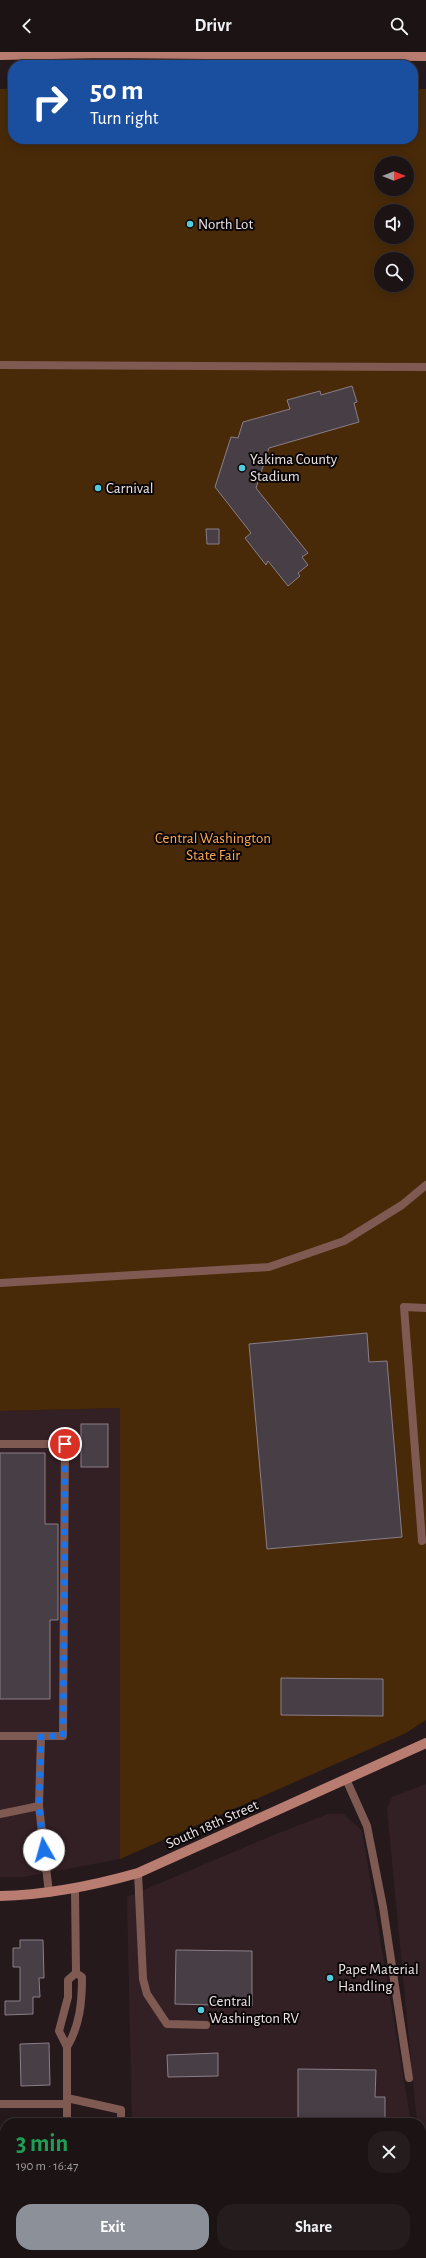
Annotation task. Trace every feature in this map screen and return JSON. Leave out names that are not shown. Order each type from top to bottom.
[{"type":"street","points":[[0,55],[223,53],[426,56]]},
{"type":"street","name":"South 18th Street","points":[[0,1896],[49,1893],[75,1889],[138,1873],[426,1743]]},
{"type":"lane","points":[[0,365],[426,367]]},
{"type":"lane","points":[[0,1283],[268,1266],[344,1241],[402,1205],[426,1185]]},
{"type":"lane","points":[[422,1541],[404,1307],[426,1308]]},
{"type":"lane","points":[[0,1444],[65,1444],[63,1736],[0,1736]]},
{"type":"lane","points":[[41,1736],[39,1806],[49,1893]]},
{"type":"lane","points":[[346,1779],[367,1826],[384,1907],[409,2078]]},
{"type":"lane","points":[[0,1814],[39,1806]]},
{"type":"lane","points":[[138,1873],[143,1979],[148,1994],[167,2024],[206,2025]]},
{"type":"lane","points":[[67,2118],[67,2047],[59,2031],[68,1997],[68,1980],[76,1973],[75,1889]]},
{"type":"lane","points":[[67,2047],[74,2035],[82,2003],[82,1977],[76,1973]]},
{"type":"lane","points":[[0,2104],[67,2101],[121,2110],[121,2118]]},
{"type":"shaded area","points":[[120,1408],[120,1859],[23,1877],[0,1877],[0,1411]]},
{"type":"shaded area","points":[[426,1784],[426,2118],[417,2118],[387,1809],[392,1797]]},
{"type":"shaded area","points":[[328,1814],[344,1814],[362,1831],[410,2118],[132,2118],[127,1897],[276,1834]]},
{"type":"green space","name":"Central Washington State Fair","points":[[0,89],[8,89],[8,144],[418,144],[418,89],[426,89],[426,1720],[406,1733],[120,1859],[120,1408],[0,1411]]},
{"type":"building","name":"Yakima County Stadium","points":[[352,386],[357,402],[354,403],[359,422],[269,448],[256,488],[308,553],[302,557],[308,565],[298,573],[300,576],[288,586],[268,561],[266,565],[245,538],[251,533],[215,487],[231,437],[238,438],[243,422],[290,409],[287,400],[320,391],[321,395]]},
{"type":"building","points":[[206,529],[219,529],[219,544],[207,544]]},
{"type":"building","points":[[367,1333],[369,1362],[387,1361],[402,1537],[267,1549],[249,1344]]},
{"type":"building","points":[[81,1424],[108,1424],[108,1467],[81,1467]]},
{"type":"building","points":[[0,1453],[45,1453],[45,1524],[58,1524],[58,1620],[50,1620],[50,1699],[0,1699]]},
{"type":"building","points":[[281,1678],[383,1679],[383,1716],[281,1715]]},
{"type":"building","points":[[20,1940],[43,1940],[44,1978],[39,1978],[40,1997],[33,1997],[33,2014],[5,2015],[5,2001],[20,2001],[20,1967],[13,1967],[13,1948],[20,1948]]},
{"type":"building","points":[[176,1950],[252,1951],[252,2006],[175,2004]]},
{"type":"building","points":[[49,2043],[50,2085],[21,2086],[20,2044]]},
{"type":"building","points":[[218,2053],[218,2076],[168,2077],[167,2055]]},
{"type":"building","points":[[298,2069],[376,2070],[375,2097],[385,2097],[385,2118],[298,2118]]},
{"type":"place","name":"North Lot","points":[[190,224]]},
{"type":"place","name":"Yakima County Stadium","points":[[242,468]]},
{"type":"place","name":"Carnival","points":[[98,488]]},
{"type":"place","name":"Pape Material Handling","points":[[330,1978]]},
{"type":"place","name":"Central Washington RV","points":[[201,2010]]},
{"type":"route","points":[[44,1850],[39,1806],[41,1736],[63,1736],[65,1444]]}]
